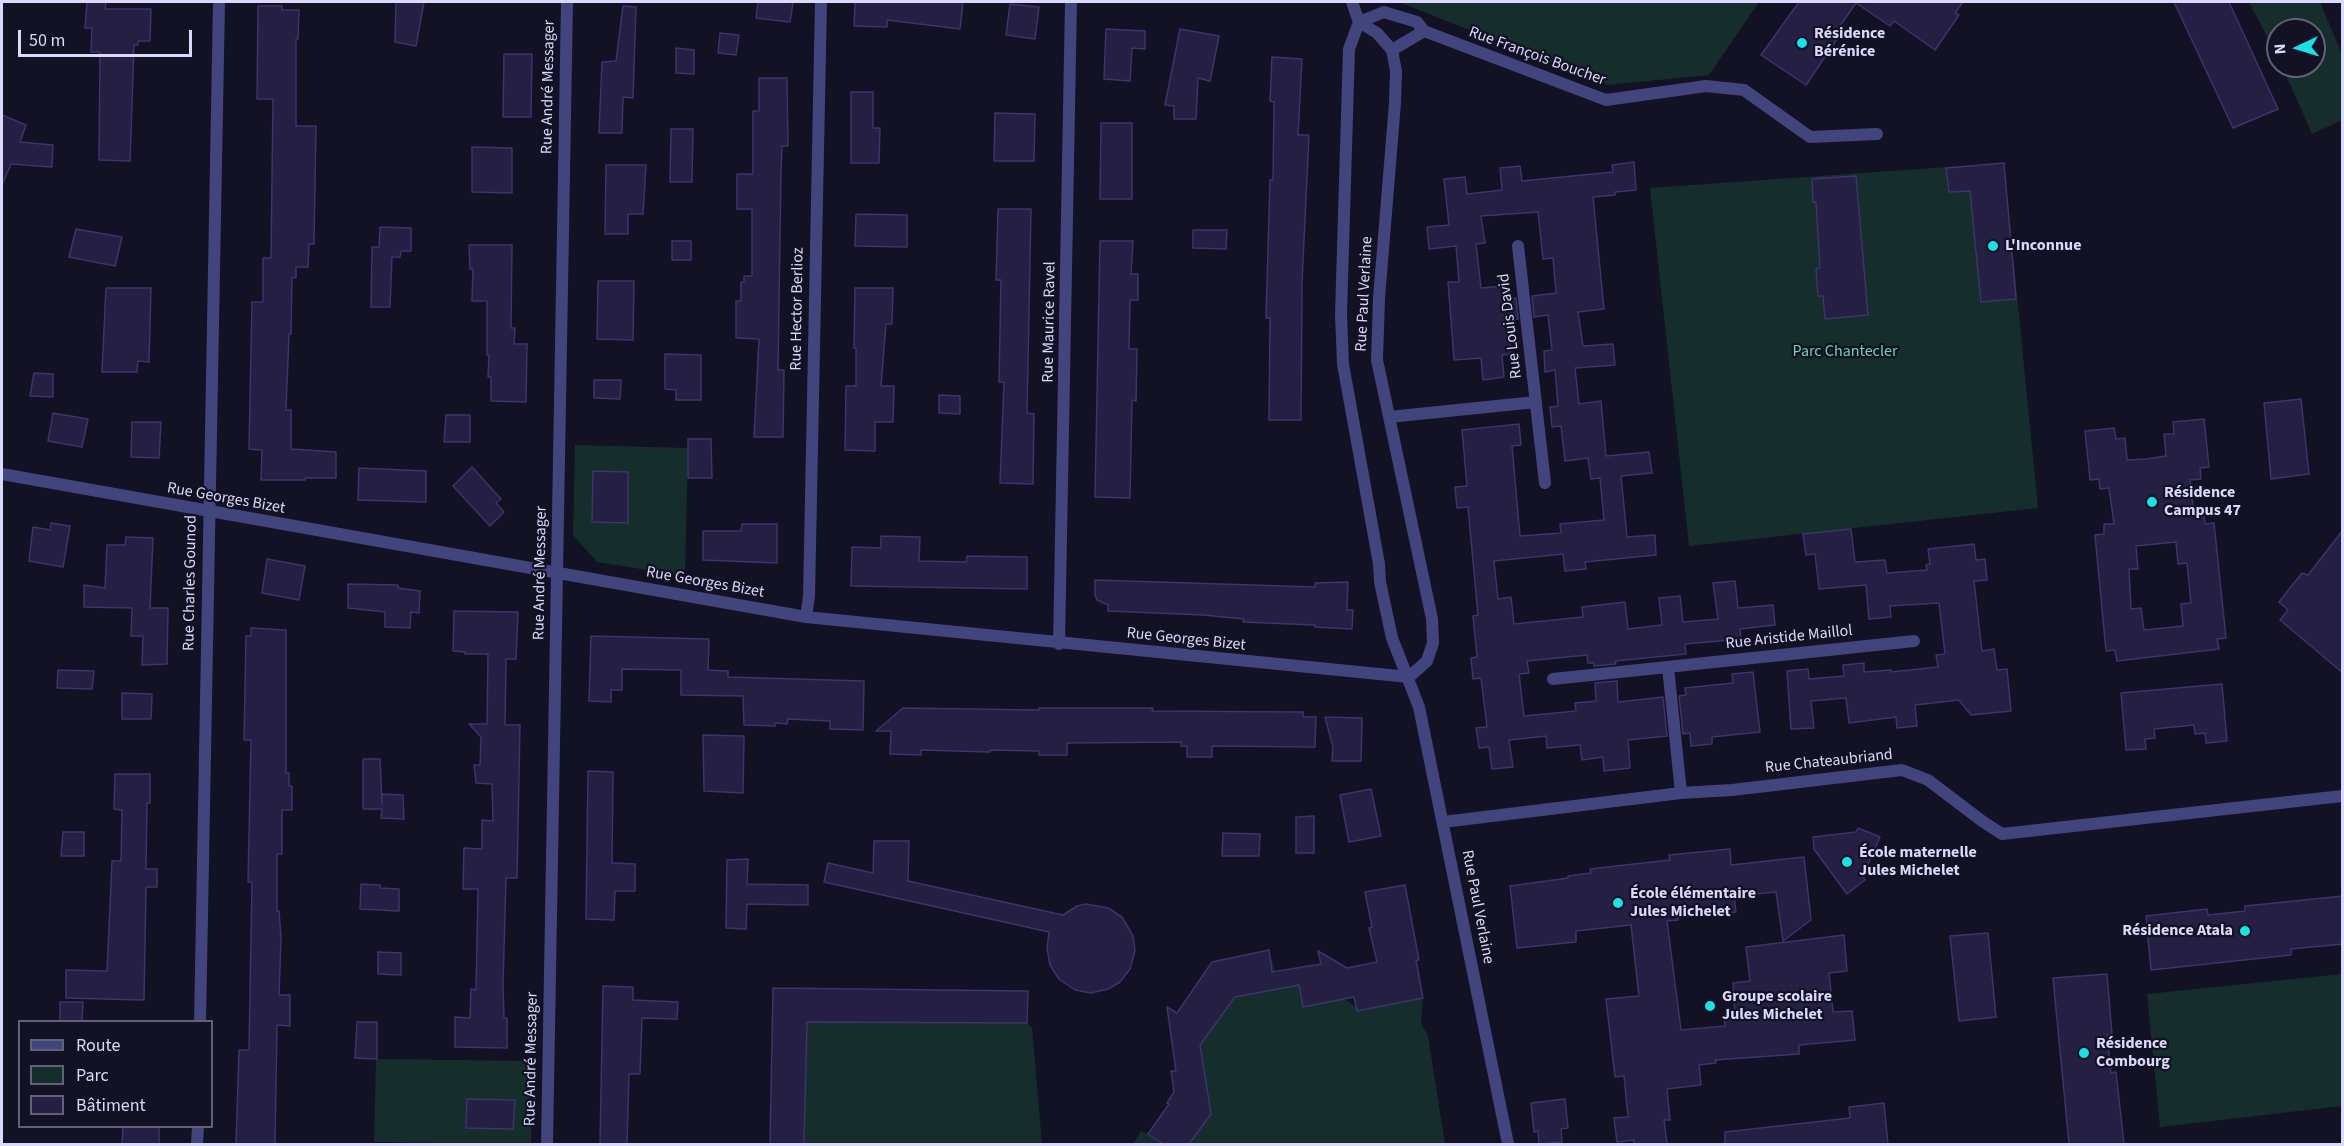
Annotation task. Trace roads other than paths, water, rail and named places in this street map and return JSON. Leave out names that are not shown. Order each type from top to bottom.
[{"type":"street","name":"Rue Charles Gounod","points":[[200,1020],[219,2]]},
{"type":"street","name":"Rue André Messager","points":[[547,1144],[567,2]]},
{"type":"street","name":"Rue Hector Berlioz","points":[[806,617],[809,573],[821,2]]},
{"type":"street","name":"Rue Maurice Ravel","points":[[1059,644],[1071,2]]},
{"type":"street","points":[[1352,2],[1359,22],[1377,33],[1392,50],[1424,31]]},
{"type":"street","name":"Rue François Boucher","points":[[1359,22],[1384,12],[1417,22],[1424,31],[1606,100],[1706,86],[1744,90],[1810,137],[1877,134]]},
{"type":"street","name":"Rue Paul Verlaine","points":[[1359,22],[1349,49],[1341,314],[1343,364],[1379,564],[1380,582],[1392,638],[1419,707],[1508,1144]]},
{"type":"street","name":"Rue Paul Verlaine","points":[[1392,50],[1396,71],[1395,103],[1379,298],[1377,360],[1432,619],[1433,643],[1427,661],[1409,677]]},
{"type":"street","name":"Rue Louis David","points":[[1518,246],[1545,483]]},
{"type":"street","points":[[1389,417],[1536,402]]},
{"type":"street","name":"Rue Georges Bizet","points":[[2,474],[806,617],[1059,644],[1409,677]]},
{"type":"street","name":"Rue Aristide Maillol","points":[[1553,679],[1914,641]]},
{"type":"street","points":[[1668,667],[1681,793]]},
{"type":"street","name":"Rue Chateaubriand","points":[[1443,822],[1681,793],[1732,790],[1902,770],[1928,780],[2002,834],[2343,796]]},
{"type":"street","points":[[197,1144],[198,1128]]},
{"type":"place","name":"Résidence Bérénice","points":[[1802,43]]},
{"type":"place","name":"L'Inconnue","points":[[1993,246]]},
{"type":"place","name":"Résidence Campus 47","points":[[2152,502]]},
{"type":"place","name":"École maternelle Jules Michelet","points":[[1847,862]]},
{"type":"place","name":"École élémentaire Jules Michelet","points":[[1618,903]]},
{"type":"place","name":"Résidence Atala","points":[[2245,931]]},
{"type":"place","name":"Groupe scolaire Jules Michelet","points":[[1710,1006]]},
{"type":"place","name":"Résidence Combourg","points":[[2084,1053]]},
{"type":"park label","name":"Parc Chantecler","points":[[1845,352]]}]
